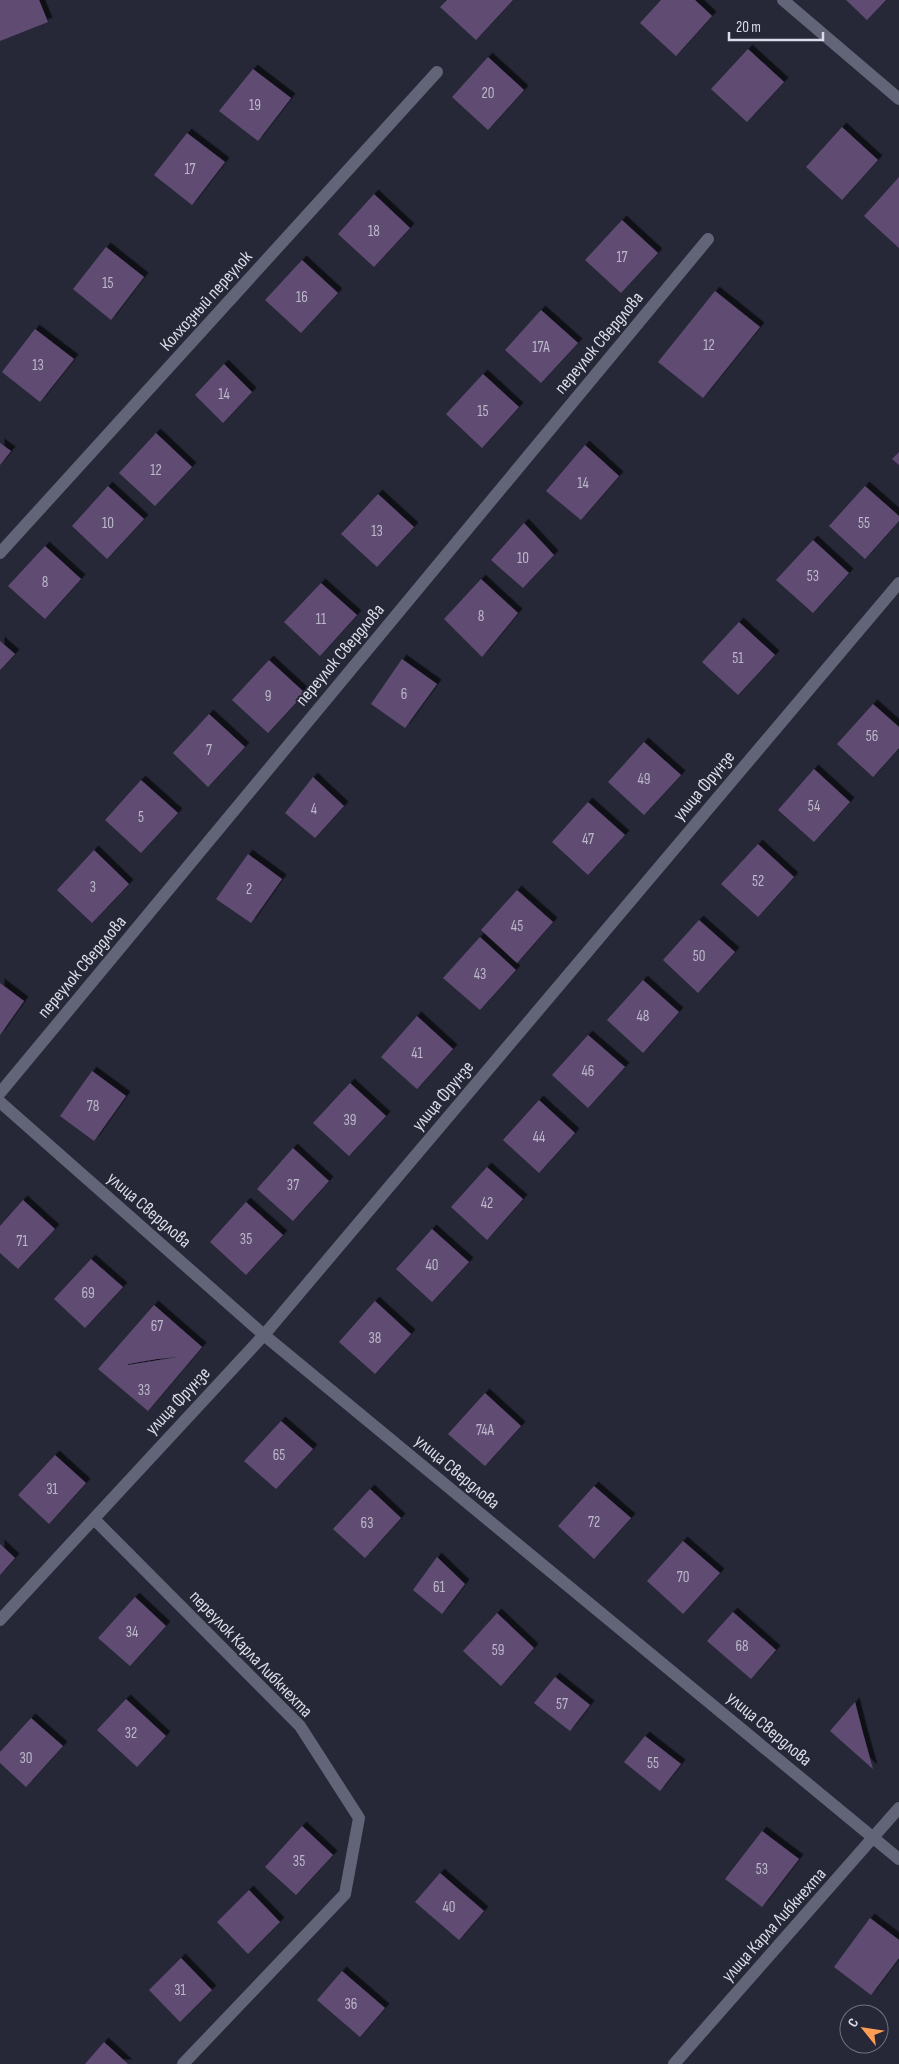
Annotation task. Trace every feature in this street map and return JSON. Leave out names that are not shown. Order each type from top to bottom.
[{"type":"street","points":[[783,0],[899,99]]},
{"type":"street","name":"Колхозный переулок","points":[[0,554],[437,72]]},
{"type":"street","name":"переулок Свердлова","points":[[0,1093],[708,239]]},
{"type":"street","name":"улица Фрунзе","points":[[0,1620],[264,1334],[899,583]]},
{"type":"street","name":"улица Свердлова","points":[[0,1102],[264,1334],[899,1859]]},
{"type":"street","name":"переулок Карла Либкнехта","points":[[94,1518],[300,1726],[358,1818],[345,1894],[183,2064]]},
{"type":"street","name":"улица Карла Либкнехта","points":[[674,2064],[874,1839],[899,1808]]},
{"type":"building","points":[[0,0],[39,0],[48,22],[0,41]]},
{"type":"building","points":[[447,0],[513,0],[476,40],[440,7]]},
{"type":"building","points":[[661,0],[695,0],[712,16],[676,56],[640,23]]},
{"type":"building","points":[[846,0],[886,0],[867,20]]},
{"type":"building","points":[[748,49],[784,82],[747,122],[711,89]]},
{"type":"building","points":[[488,57],[524,90],[488,130],[452,97]]},
{"type":"building","points":[[253,69],[291,98],[258,141],[219,111]]},
{"type":"building","points":[[842,127],[878,160],[842,200],[806,167]]},
{"type":"building","points":[[187,133],[225,162],[192,205],[154,175]]},
{"type":"building","points":[[899,177],[899,248],[864,216]]},
{"type":"building","points":[[374,194],[410,228],[374,267],[338,234]]},
{"type":"building","points":[[622,220],[658,253],[621,293],[585,260]]},
{"type":"building","points":[[106,247],[144,277],[111,320],[73,289]]},
{"type":"building","points":[[302,260],[338,293],[301,333],[265,300]]},
{"type":"building","points":[[715,291],[760,327],[703,398],[658,362]]},
{"type":"building","points":[[541,310],[578,343],[541,383],[505,350]]},
{"type":"building","points":[[35,329],[74,359],[40,402],[2,372]]},
{"type":"building","points":[[224,364],[252,392],[223,423],[195,395]]},
{"type":"building","points":[[483,374],[519,407],[482,448],[446,414]]},
{"type":"building","points":[[156,433],[192,467],[155,506],[119,473]]},
{"type":"building","points":[[0,443],[11,451],[0,465]]},
{"type":"building","points":[[585,445],[619,476],[581,520],[546,491]]},
{"type":"building","points":[[899,452],[899,465],[892,459]]},
{"type":"building","points":[[108,486],[144,519],[107,559],[72,526]]},
{"type":"building","points":[[865,486],[899,516],[899,521],[865,559],[829,526]]},
{"type":"building","points":[[378,494],[414,527],[377,567],[341,534]]},
{"type":"building","points":[[524,523],[554,555],[523,588],[491,560]]},
{"type":"building","points":[[813,540],[849,573],[813,613],[776,580]]},
{"type":"building","points":[[45,546],[81,579],[45,619],[8,586]]},
{"type":"building","points":[[481,579],[518,613],[482,657],[444,619]]},
{"type":"building","points":[[321,583],[357,615],[320,656],[284,622]]},
{"type":"building","points":[[739,622],[775,655],[738,695],[702,662]]},
{"type":"building","points":[[0,641],[15,654],[0,670]]},
{"type":"building","points":[[402,659],[437,684],[405,728],[371,704]]},
{"type":"building","points":[[269,660],[305,693],[268,733],[232,700]]},
{"type":"building","points":[[873,704],[899,727],[899,748],[873,777],[837,744]]},
{"type":"building","points":[[209,714],[245,747],[208,787],[173,753]]},
{"type":"building","points":[[644,742],[681,775],[644,815],[608,782]]},
{"type":"building","points":[[814,769],[850,802],[814,842],[778,810]]},
{"type":"building","points":[[313,777],[344,806],[315,838],[285,813]]},
{"type":"building","points":[[141,780],[178,813],[141,853],[105,820]]},
{"type":"building","points":[[588,802],[625,835],[588,875],[552,842]]},
{"type":"building","points":[[758,844],[794,877],[758,917],[721,884]]},
{"type":"building","points":[[94,850],[129,884],[92,923],[57,890]]},
{"type":"building","points":[[248,854],[282,879],[251,923],[216,899]]},
{"type":"building","points":[[517,890],[553,922],[517,963],[481,930]]},
{"type":"building","points":[[699,920],[735,952],[698,993],[663,960]]},
{"type":"building","points":[[480,937],[516,970],[480,1010],[443,978]]},
{"type":"building","points":[[643,980],[679,1012],[643,1053],[607,1020]]},
{"type":"building","points":[[0,983],[24,1001],[0,1035]]},
{"type":"building","points":[[417,1016],[453,1049],[417,1089],[381,1057]]},
{"type":"building","points":[[588,1035],[625,1067],[588,1108],[552,1075]]},
{"type":"building","points":[[92,1071],[126,1096],[94,1141],[60,1116]]},
{"type":"building","points":[[350,1083],[386,1116],[349,1156],[313,1123]]},
{"type":"building","points":[[539,1100],[575,1133],[539,1173],[503,1140]]},
{"type":"building","points":[[293,1148],[329,1181],[293,1221],[257,1189]]},
{"type":"building","points":[[487,1167],[523,1199],[487,1240],[451,1207]]},
{"type":"building","points":[[23,1200],[55,1229],[18,1269],[0,1253],[0,1226]]},
{"type":"building","points":[[246,1202],[283,1235],[246,1275],[210,1242]]},
{"type":"building","points":[[432,1229],[469,1262],[432,1302],[396,1269]]},
{"type":"building","points":[[91,1259],[123,1287],[85,1328],[54,1299]]},
{"type":"building","points":[[375,1301],[411,1334],[375,1374],[339,1342]]},
{"type":"building","points":[[154,1305],[202,1347],[148,1411],[98,1369]],"holes":[[[178,1357],[128,1365],[157,1359]]]},
{"type":"building","points":[[485,1393],[521,1426],[485,1466],[448,1434]]},
{"type":"building","points":[[281,1421],[313,1449],[276,1489],[244,1461]]},
{"type":"building","points":[[55,1455],[86,1483],[49,1524],[18,1495]]},
{"type":"building","points":[[594,1486],[631,1518],[594,1559],[558,1526]]},
{"type":"building","points":[[370,1489],[401,1518],[365,1558],[333,1529]]},
{"type":"building","points":[[683,1541],[720,1573],[683,1614],[647,1581]]},
{"type":"building","points":[[0,1544],[15,1558],[0,1575]]},
{"type":"building","points":[[437,1557],[465,1584],[442,1614],[413,1590]]},
{"type":"building","points":[[135,1597],[166,1626],[130,1666],[98,1638]]},
{"type":"building","points":[[733,1612],[776,1650],[751,1679],[707,1641]]},
{"type":"building","points":[[497,1613],[534,1648],[501,1686],[463,1651]]},
{"type":"building","points":[[555,1677],[590,1705],[570,1731],[534,1703]]},
{"type":"building","points":[[126,1699],[166,1736],[137,1767],[97,1730]]},
{"type":"building","points":[[855,1702],[863,1733],[873,1769],[830,1731]]},
{"type":"building","points":[[31,1718],[63,1746],[26,1787],[0,1763],[0,1752]]},
{"type":"building","points":[[645,1736],[681,1764],[660,1791],[624,1762]]},
{"type":"building","points":[[302,1826],[333,1855],[296,1895],[265,1867]]},
{"type":"building","points":[[762,1831],[799,1859],[762,1907],[725,1879]]},
{"type":"building","points":[[440,1873],[484,1911],[459,1940],[415,1902]]},
{"type":"building","points":[[249,1890],[280,1922],[248,1954],[217,1922]]},
{"type":"building","points":[[870,1918],[899,1940],[899,1958],[871,1995],[834,1967]]},
{"type":"building","points":[[181,1958],[212,1990],[180,2022],[149,1990]]},
{"type":"building","points":[[342,1971],[385,2008],[360,2037],[317,2000]]},
{"type":"building","points":[[104,2042],[128,2064],[85,2064]]}]
